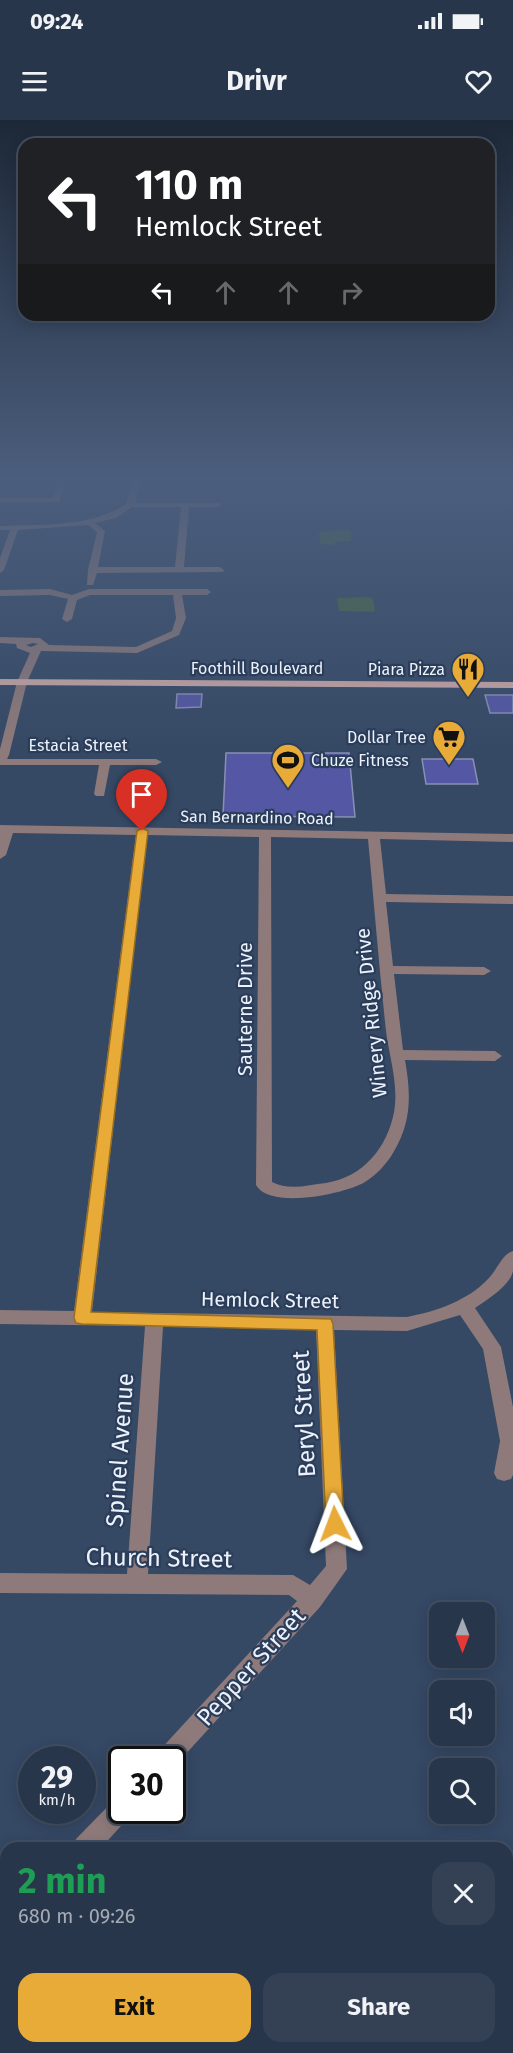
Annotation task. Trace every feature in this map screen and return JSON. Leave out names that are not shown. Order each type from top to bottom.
[{"type":"main road","name":"Foothill Boulevard","points":[[0,676],[513,685]]},
{"type":"main road","name":"Foothill Boulevard","points":[[0,682],[23,678],[513,676]]},
{"type":"street","points":[[90,583],[92,570]]},
{"type":"street","points":[[0,593],[50,592],[73,598],[89,592],[207,592]]},
{"type":"street","points":[[0,650],[32,647],[137,650],[176,633],[181,618],[177,592]]},
{"type":"street","points":[[67,619],[73,598]]},
{"type":"street","points":[[0,640],[32,647]]},
{"type":"street","points":[[0,760],[4,755],[14,719],[14,708],[32,647]]},
{"type":"street","name":"Estacia Street","points":[[0,760],[156,762]]},
{"type":"street","points":[[100,794],[105,762]]},
{"type":"street","points":[[0,855],[4,829]]},
{"type":"street","name":"San Bernardino Road","points":[[4,829],[513,838]]},
{"type":"street","points":[[82,1318],[142,831]]},
{"type":"street","name":"Sauterne Drive","points":[[264,1185],[265,834]]},
{"type":"street","name":"Winery Ridge Drive","points":[[264,1185],[277,1193],[335,1187],[364,1176],[386,1155],[396,1132],[403,1109],[386,970],[374,836]]},
{"type":"street","points":[[380,898],[513,900]]},
{"type":"street","points":[[386,970],[483,971]]},
{"type":"street","points":[[396,1055],[495,1056]]},
{"type":"street","name":"Hemlock Street","points":[[0,1317],[406,1324],[433,1319],[465,1308],[495,1284],[513,1257]]},
{"type":"street","points":[[465,1308],[492,1347],[510,1441],[504,1473]]},
{"type":"street","name":"Spinel Avenue","points":[[136,1582],[154,1320]]},
{"type":"street","name":"Beryl Street","points":[[312,1600],[337,1569],[325,1324]]},
{"type":"street","name":"Church Street","points":[[0,1583],[136,1582],[293,1585],[312,1600]]},
{"type":"street","name":"Pepper Street","points":[[179,1746],[312,1600]]},
{"type":"street","points":[[91,1842],[108,1823]]},
{"type":"green space","points":[[369,597],[373,599],[375,611],[339,611],[337,598]]},
{"type":"building","points":[[177,694],[202,694],[201,707],[176,708]]},
{"type":"building","points":[[485,695],[513,695],[513,713],[490,713]]},
{"type":"building","name":"Chuze Fitness","points":[[226,753],[349,753],[355,817],[223,816]]},
{"type":"building","name":"Dollar Tree","points":[[422,759],[473,759],[478,784],[426,784]]},
{"type":"place","name":"Piara Pizza","points":[[468,698]]},
{"type":"place","name":"Dollar Tree","points":[[449,766]]},
{"type":"place","name":"Chuze Fitness","points":[[288,789]]},
{"type":"route","points":[[142,831],[82,1318],[325,1324],[335,1524]]}]
